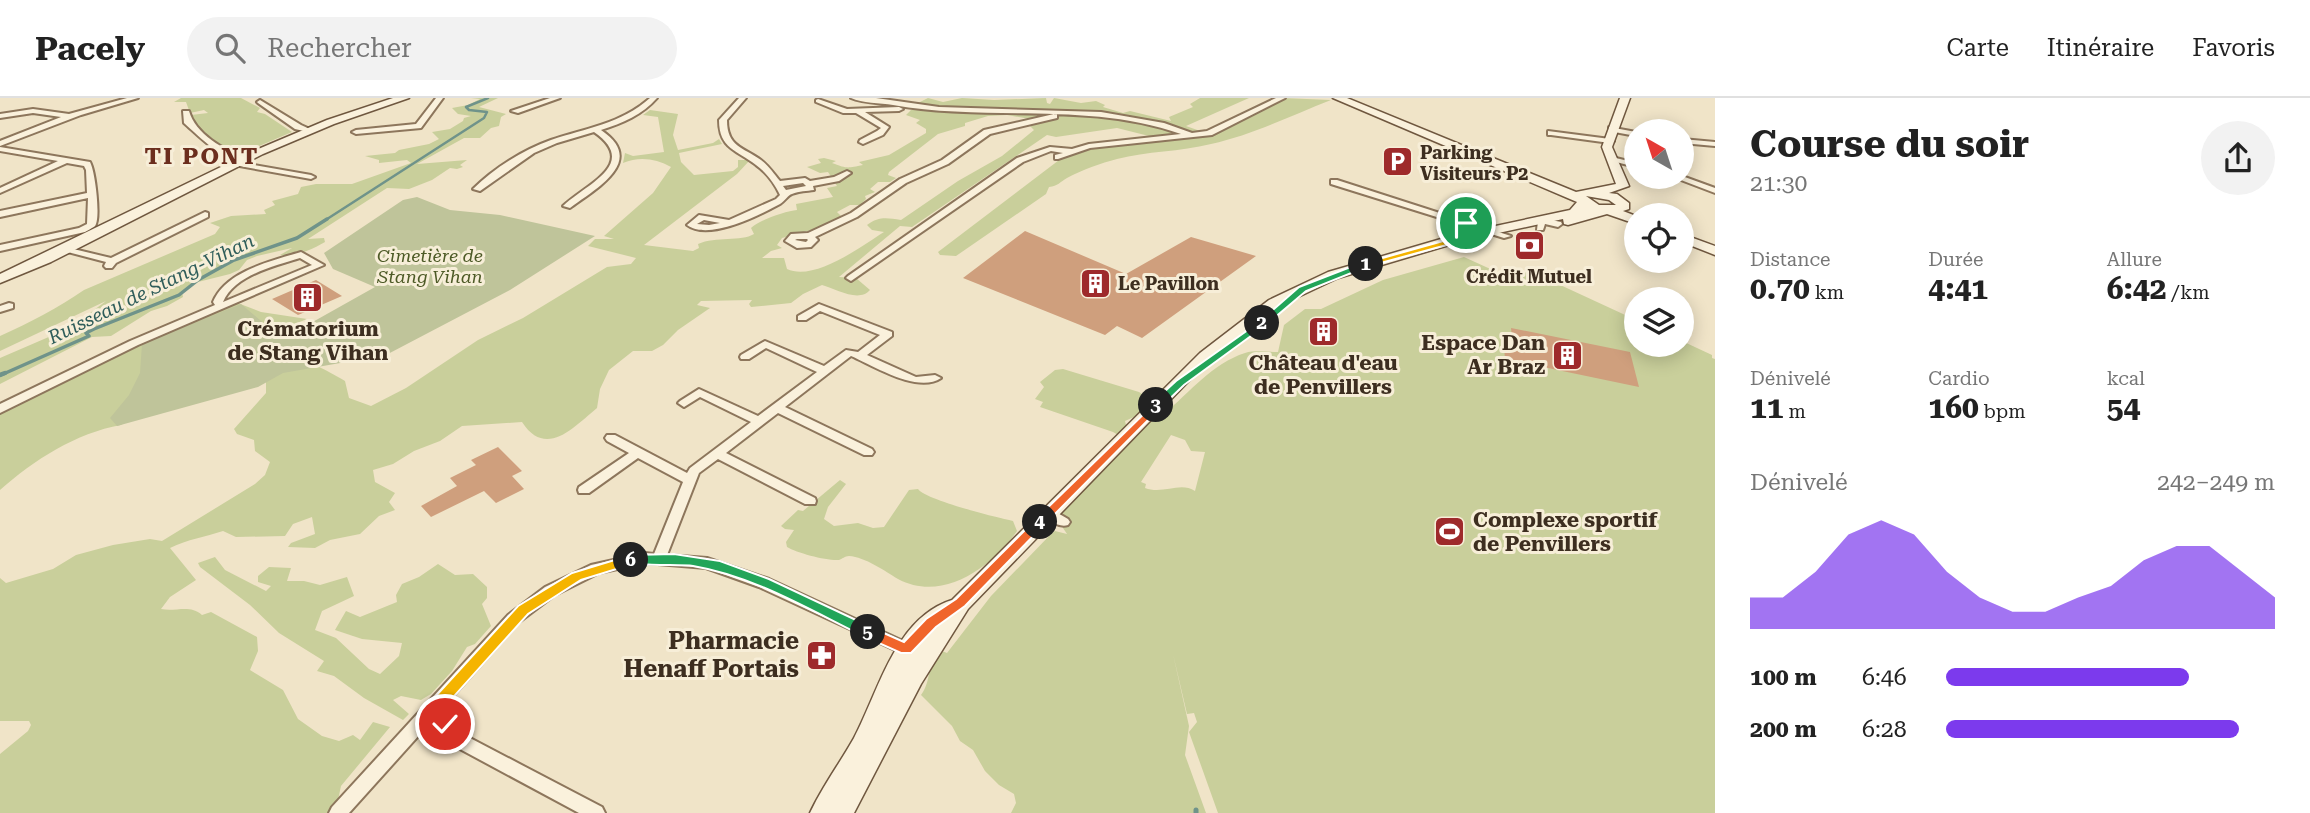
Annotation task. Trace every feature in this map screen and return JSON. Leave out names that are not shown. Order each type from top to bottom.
[{"type":"street","points":[[0,146],[69,116],[135,98]]},
{"type":"street","points":[[0,279],[65,250],[243,159],[344,112],[393,98]]},
{"type":"street","points":[[260,102],[305,130],[404,98]]},
{"type":"street","points":[[356,132],[418,126],[440,98]]},
{"type":"street","points":[[515,111],[556,98]]},
{"type":"street","points":[[477,189],[532,151],[633,114],[654,98]]},
{"type":"street","points":[[728,222],[779,201],[784,196],[762,165],[731,147],[725,137],[723,120],[743,98]]},
{"type":"street","points":[[854,98],[896,100],[917,108],[947,113],[1060,113],[1139,121],[1177,128],[1192,135]]},
{"type":"street","points":[[1058,157],[1089,146],[1192,135],[1219,129],[1282,98]]},
{"type":"street","points":[[1338,98],[1528,175],[1587,196],[1624,204]]},
{"type":"street","points":[[1345,98],[1368,109]]},
{"type":"street","points":[[1625,98],[1607,150],[1633,188],[1625,203]]},
{"type":"street","points":[[818,101],[842,110],[917,108]]},
{"type":"street","points":[[0,116],[33,111],[69,116]]},
{"type":"street","points":[[858,111],[885,127],[863,142]]},
{"type":"street","points":[[186,113],[187,121],[227,153],[311,177]]},
{"type":"street","points":[[809,236],[854,215],[903,181],[939,166],[986,132],[1060,113]]},
{"type":"street","points":[[880,124],[892,119]]},
{"type":"street","points":[[1560,127],[1578,135]]},
{"type":"street","points":[[567,206],[609,174],[616,163],[618,151],[613,142],[594,129]]},
{"type":"street","points":[[1551,133],[1624,134]]},
{"type":"street","points":[[1694,142],[1715,144]]},
{"type":"street","points":[[0,146],[84,163],[90,167],[93,222],[88,227],[0,248]]},
{"type":"street","points":[[850,278],[1020,160],[1050,149],[1070,151]]},
{"type":"street","points":[[0,191],[67,160]]},
{"type":"street","points":[[1616,160],[1624,162]]},
{"type":"street","points":[[1536,226],[1577,212],[1587,196],[1622,186],[1616,160]]},
{"type":"street","points":[[809,184],[836,179],[847,173]]},
{"type":"street","points":[[778,184],[805,180],[811,188],[783,192]]},
{"type":"street","points":[[1334,181],[1471,233],[1502,233],[1558,224],[1624,204]]},
{"type":"street","points":[[1694,183],[1715,191]]},
{"type":"street","points":[[0,214],[92,195]]},
{"type":"street","points":[[1587,196],[1607,210],[1624,214]]},
{"type":"street","points":[[65,250],[110,264],[205,215]]},
{"type":"street","points":[[841,813],[896,710],[916,653],[931,623],[961,603],[1056,517],[1180,383],[1237,337],[1268,307],[1343,271],[1451,242],[1471,233],[1502,233]]},
{"type":"street","points":[[1694,243],[1715,251]]},
{"type":"street","points":[[0,409],[125,347],[318,265],[300,255],[263,269],[227,286],[218,297],[218,302],[222,305]]},
{"type":"street","points":[[802,318],[819,307],[888,334],[859,356]]},
{"type":"street","points":[[745,358],[765,344],[825,371]]},
{"type":"street","points":[[659,558],[694,471],[850,352],[915,380],[935,378]]},
{"type":"street","points":[[684,403],[699,392],[759,421]]},
{"type":"street","points":[[776,408],[868,452]]},
{"type":"street","points":[[611,438],[689,480]]},
{"type":"street","points":[[584,490],[637,453]]},
{"type":"street","points":[[718,453],[810,501]]},
{"type":"street","points":[[338,813],[505,628],[539,598],[596,569],[630,560],[659,558],[707,563],[752,577],[916,653]]},
{"type":"street","points":[[823,813],[870,727],[891,677],[916,653]]},
{"type":"street","points":[[428,714],[440,720],[464,743],[596,813]]},
{"type":"green space","points":[[181,98],[241,98],[260,108],[257,112],[265,114],[292,132],[236,156],[234,154],[245,145],[227,149],[198,129],[191,115],[208,113],[204,110],[190,113],[186,102],[174,102]]},
{"type":"green space","points":[[471,98],[498,98],[479,107],[506,114],[501,117],[499,126],[491,128],[480,138],[464,138],[417,164],[467,160],[460,165],[463,167],[450,168],[432,180],[409,189],[387,188],[308,239],[324,238],[325,242],[297,254],[280,255],[292,248],[257,256],[247,260],[239,270],[230,274],[194,283],[182,292],[183,297],[151,311],[111,336],[92,337],[0,384],[0,358],[51,336],[75,330],[74,325],[106,301],[0,351],[0,336],[84,290],[215,234],[220,227],[210,223],[231,216],[266,214],[264,210],[275,205],[272,201],[298,194],[301,187],[316,184],[352,184],[411,163],[407,160],[379,163],[379,160],[365,156],[395,153],[439,139],[432,132],[450,129],[471,116],[458,114],[452,108],[480,99]]},
{"type":"green space","points":[[928,98],[943,102],[962,98],[1046,98],[1050,104],[1054,98],[1081,103],[1096,101],[1105,105],[1103,107],[1123,113],[1130,111],[1171,121],[1169,117],[1193,107],[1190,104],[1200,98],[1249,98],[1186,126],[1203,132],[1282,98],[1331,100],[1227,140],[1187,149],[1128,156],[1085,170],[1049,187],[1046,194],[956,256],[940,255],[938,252],[1067,154],[1153,137],[1117,128],[1056,137],[1047,135],[912,227],[900,226],[839,277],[856,278],[870,290],[865,294],[847,294],[822,285],[791,303],[751,307],[749,304],[752,300],[701,301],[697,305],[710,308],[678,330],[663,345],[652,351],[633,351],[609,370],[600,389],[597,408],[560,436],[541,438],[531,433],[522,422],[462,426],[440,441],[414,451],[393,464],[373,470],[375,482],[395,493],[389,502],[395,510],[379,516],[360,534],[330,540],[315,548],[288,547],[291,543],[315,534],[312,517],[293,524],[285,536],[236,537],[223,531],[170,548],[196,580],[170,597],[161,609],[188,609],[202,615],[211,612],[257,637],[258,651],[250,670],[283,690],[298,719],[322,736],[339,741],[353,735],[360,740],[373,722],[390,727],[341,786],[338,800],[329,813],[0,813],[0,754],[28,731],[31,725],[29,721],[0,721],[0,578],[6,583],[53,569],[76,555],[113,545],[150,539],[162,541],[255,484],[265,475],[270,462],[255,451],[254,440],[237,434],[234,429],[266,393],[266,369],[299,363],[315,365],[345,381],[349,398],[371,406],[406,388],[478,340],[523,318],[607,267],[631,264],[636,258],[588,246],[595,239],[614,239],[604,236],[653,193],[671,167],[648,159],[623,163],[625,153],[633,156],[664,152],[658,117],[643,115],[650,110],[678,114],[673,135],[678,150],[713,143],[719,139],[722,144],[679,153],[681,162],[694,175],[733,171],[738,167],[738,160],[750,160],[737,174],[644,245],[693,251],[699,248],[698,244],[705,242],[754,234],[751,228],[755,225],[773,216],[797,210],[796,204],[833,197],[827,188],[837,186],[828,172],[820,173],[807,167],[821,163],[818,159],[836,161],[832,163],[845,167],[863,165],[859,162],[889,155],[926,133],[926,129],[916,123],[920,120],[906,115],[911,110],[958,108],[916,104]],"holes":[[[1007,115],[1036,120],[1028,124],[1034,130],[1002,156],[958,181],[901,220],[887,218],[871,222],[867,225],[872,230],[884,232],[837,261],[810,271],[798,272],[787,269],[784,258],[762,258],[771,251],[782,248],[777,245],[782,238],[826,226],[841,216],[837,212],[850,205],[860,205],[866,199],[865,196],[875,192],[870,189],[878,182],[890,182],[896,178],[888,175],[889,172],[938,134],[988,116]]]},
{"type":"green space","name":"Cimetière de Stang Vihan","points":[[417,197],[450,210],[500,215],[595,236],[510,290],[386,355],[283,373],[258,387],[117,426],[110,418],[129,395],[140,373],[142,344],[241,304],[279,336],[302,328],[375,287],[333,269],[324,253],[403,200]]},
{"type":"green space","name":"Complexe sportif de Penvillers","points":[[1464,257],[1508,277],[1530,271],[1624,314],[1624,357],[1694,357],[1694,347],[1712,355],[1715,359],[1715,813],[1218,813],[1189,732],[1197,722],[1194,713],[1187,714],[1173,654],[1189,726],[1185,755],[1206,813],[1011,813],[1016,803],[1014,794],[999,785],[985,771],[973,750],[960,741],[952,726],[921,695],[936,657],[942,651],[947,653],[991,596],[1051,534],[1055,531],[1067,534],[1061,525],[1067,517],[1061,513],[1071,497],[1127,440],[1113,432],[1040,407],[1043,402],[1035,399],[1044,387],[1040,382],[1055,370],[1063,369],[1139,392],[1148,398],[1145,407],[1125,421],[1126,425],[1142,423],[1153,412],[1165,413],[1202,379],[1233,358],[1245,353],[1278,352],[1284,325],[1305,309],[1321,309],[1383,280]],"holes":[[[1171,435],[1185,440],[1191,451],[1205,452],[1195,491],[1183,487],[1158,490],[1145,488],[1146,484],[1141,482]]]},
{"type":"green space","points":[[235,302],[261,312],[307,319],[267,335],[121,425],[88,434],[56,449],[0,490],[0,408],[92,361]]},
{"type":"green space","points":[[840,480],[846,484],[828,507],[824,519],[834,526],[858,523],[873,528],[884,527],[909,490],[918,489],[947,503],[1013,521],[1017,531],[994,557],[980,568],[949,584],[932,587],[898,579],[855,557],[827,559],[787,547],[786,542],[794,530],[781,526],[798,510],[803,511]]},
{"type":"green space","points":[[215,557],[225,570],[266,591],[271,586],[258,582],[258,576],[269,567],[291,568],[287,581],[320,585],[347,577],[354,596],[322,611],[315,630],[336,638],[369,669],[380,674],[399,656],[402,643],[362,639],[335,630],[346,611],[360,617],[397,602],[396,595],[402,584],[419,577],[438,564],[455,575],[473,574],[487,587],[487,598],[482,604],[491,626],[475,644],[467,647],[452,671],[431,694],[421,700],[401,696],[393,700],[409,714],[403,720],[364,698],[334,676],[317,671],[324,661],[279,633],[250,605],[198,563]]},
{"type":"building","name":"Le Pavillon","points":[[1025,231],[1126,274],[1191,237],[1256,256],[1142,338],[1117,326],[1105,335],[963,278]]},
{"type":"building","name":"Crématorium de Stang Vihan","points":[[316,280],[342,296],[298,315],[272,299]]},
{"type":"building","name":"Espace Dan Ar Braz","points":[[1511,328],[1624,351],[1624,357],[1631,357],[1639,387],[1505,359],[1503,335],[1512,337]]},
{"type":"building","points":[[498,447],[522,471],[512,476],[524,489],[496,503],[484,491],[431,517],[421,506],[457,486],[450,478],[476,465],[471,460]]},
{"type":"waterway","name":"Ruisseau de Stang-Vihan","points":[[324,221],[484,118],[487,112],[469,110],[466,107],[488,98]]},
{"type":"waterway","name":"Ruisseau de Stang-Vihan","points":[[1,375],[89,336],[86,333],[94,329],[179,295],[198,280],[234,260],[297,238],[327,219]]},
{"type":"waterway","name":"Ruisseau de Stang-Vihan","points":[[0,375],[5,373]]},
{"type":"place","name":"Parking Visiteurs P2","points":[[1397,162]]},
{"type":"place","name":"Crédit Mutuel","points":[[1529,246]]},
{"type":"place","name":"Le Pavillon","points":[[1095,283]]},
{"type":"place","name":"Crématorium de Stang Vihan","points":[[308,297]]},
{"type":"place","name":"Château d'eau de Penvillers","points":[[1323,331]]},
{"type":"place","name":"Espace Dan Ar Braz","points":[[1568,355]]},
{"type":"place","name":"Complexe sportif de Penvillers","points":[[1450,532]]},
{"type":"place","name":"Pharmacie Henaff Portais","points":[[822,655]]},
{"type":"district","name":"TI PONT","points":[[202,156]]},
{"type":"route","points":[[445,724],[428,714],[505,628],[533,601],[576,576],[630,560],[674,558],[720,566],[752,577],[906,649],[931,623],[961,603],[1168,393],[1277,312],[1293,299],[1295,294],[1343,271],[1473,235],[1466,223]]}]
